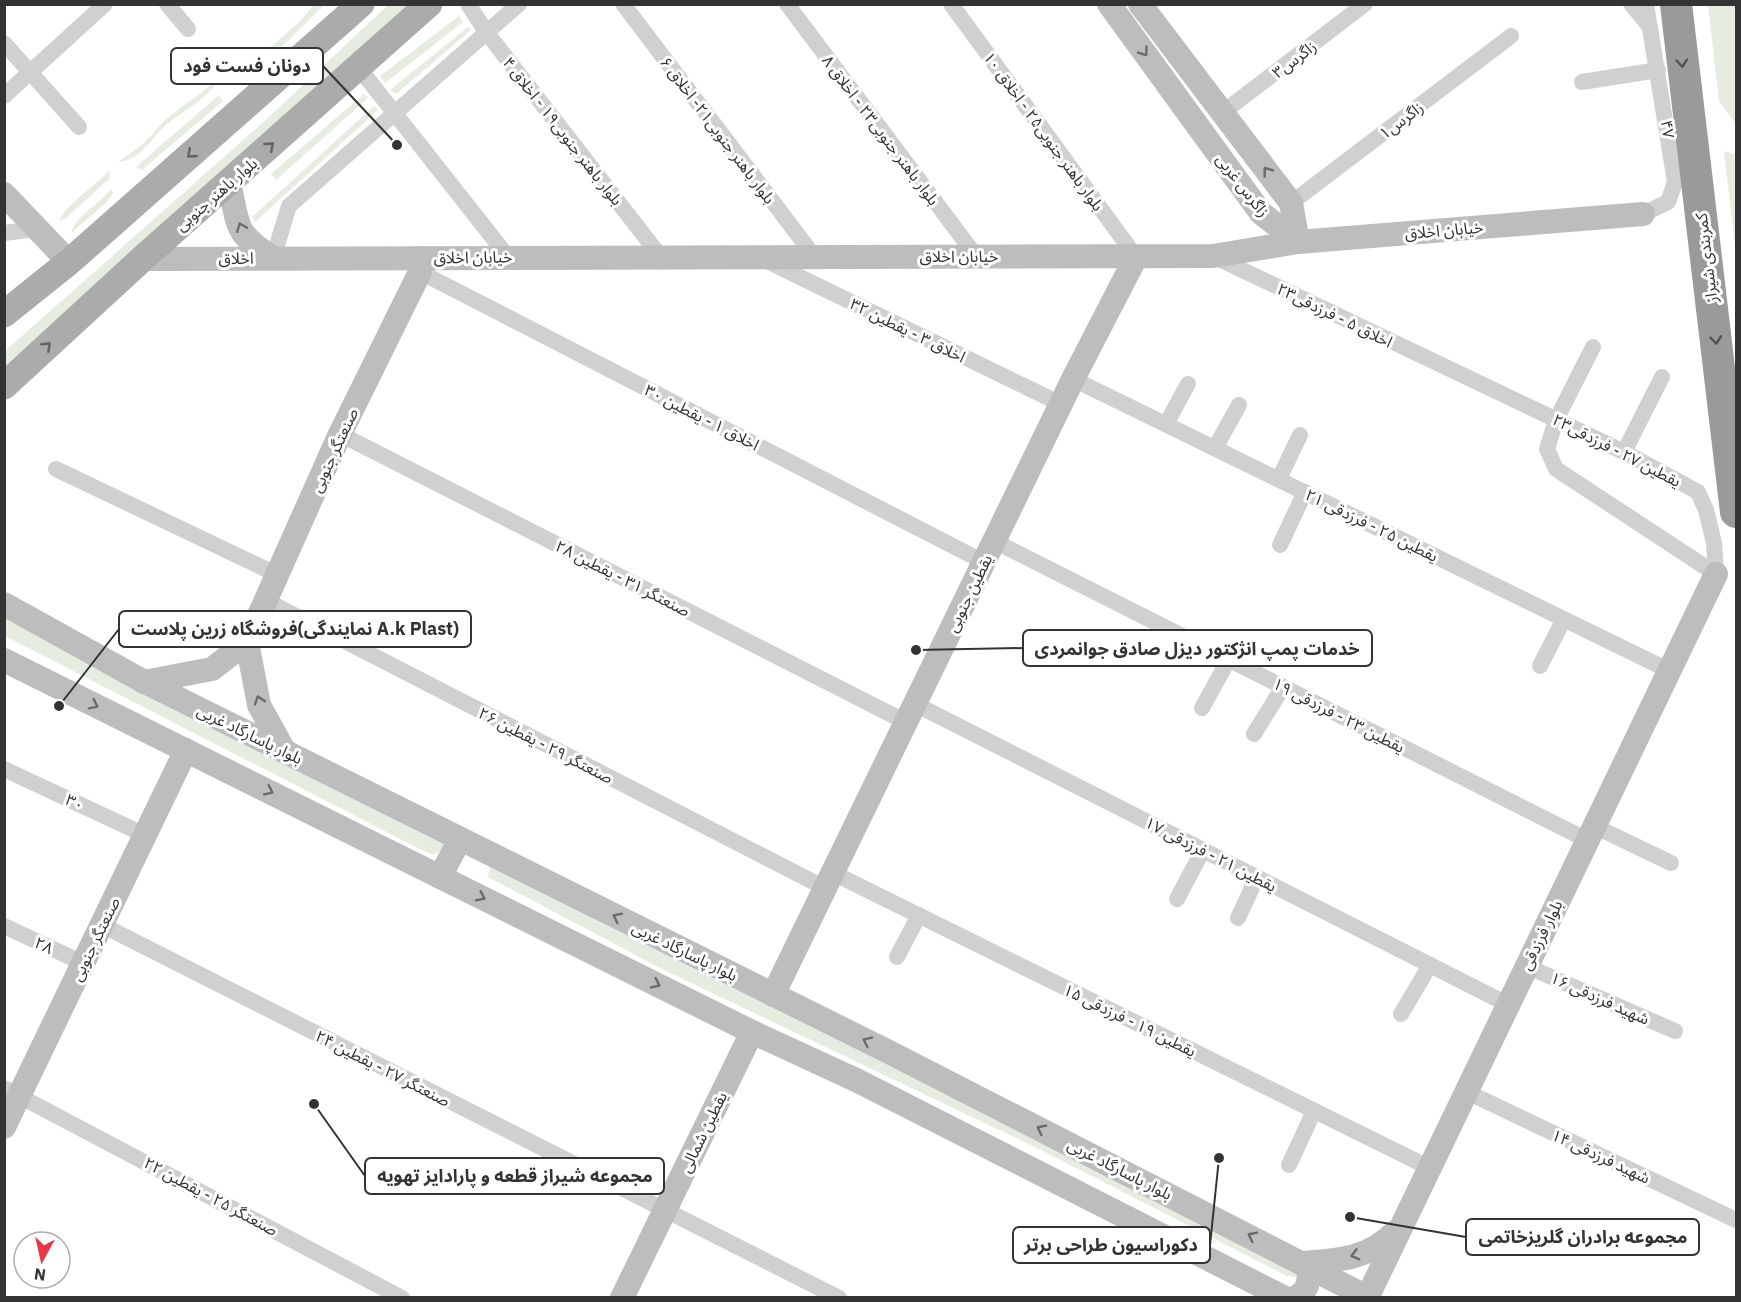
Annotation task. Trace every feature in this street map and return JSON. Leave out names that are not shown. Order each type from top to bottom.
[{"type":"highway","name":"کمربندی شیراز","points":[[1676,4],[1737,512]]},
{"type":"main road","points":[[4,314],[69,262],[361,4]]},
{"type":"main road","name":"بلوار باهنر جنوبی","points":[[5,386],[142,259],[429,4]]},
{"type":"street","points":[[4,96],[105,4]]},
{"type":"street","points":[[167,4],[188,28]]},
{"type":"street","name":"بلوار باهنر جنوبی۱۹ - اخلاق ۴","points":[[468,4],[487,33],[660,256]]},
{"type":"street","points":[[273,258],[289,206],[519,4]]},
{"type":"street","name":"بلوار باهنر جنوبی۲۱- اخلاق ۶","points":[[623,4],[814,256]]},
{"type":"street","name":"بلوار باهنر جنوبی۲۳ - اخلاق ۸","points":[[786,4],[976,256]]},
{"type":"street","name":"بلوار باهنر جنوبی۲۵ - اخلاق ۱۰","points":[[951,4],[1136,257]]},
{"type":"street","name":"زاگرس غربی","points":[[1109,4],[1262,213],[1298,242]]},
{"type":"street","name":"زاگرس غربی","points":[[1140,4],[1291,203],[1298,242]]},
{"type":"street","name":"زاگرس۳","points":[[1222,112],[1365,4]]},
{"type":"street","points":[[1631,4],[1651,27]]},
{"type":"street","name":"۴۷","points":[[1643,214],[1668,202],[1675,182],[1646,4]]},
{"type":"street","name":"زاگرس۱","points":[[1291,203],[1511,36]]},
{"type":"street","points":[[4,43],[80,126]]},
{"type":"street","points":[[359,68],[508,256]]},
{"type":"street","points":[[1582,82],[1658,70]]},
{"type":"street","name":"اخلاق","points":[[229,182],[240,231],[250,243],[273,258]]},
{"type":"street","points":[[4,194],[69,262]]},
{"type":"street","name":"خیابان اخلاق","points":[[273,258],[420,265],[508,256],[1213,256],[1298,242],[1643,214]]},
{"type":"street","points":[[4,232],[36,229]]},
{"type":"street","name":"اخلاق ۳ - یقطین ۳۲","points":[[756,256],[1060,404]]},
{"type":"street","name":"اخلاق ۵ - فرزدقی۲۳","points":[[1213,256],[1458,375]]},
{"type":"street","name":"یقطین جنوبی","points":[[773,995],[1060,404],[1136,257]]},
{"type":"street","name":"اخلاق","points":[[142,259],[273,258]]},
{"type":"street","name":"صنعتگر جنوبی","points":[[144,682],[212,669],[247,642],[267,602],[340,434],[420,265]]},
{"type":"street","name":"اخلاق ۱ - یقطین ۳۰","points":[[420,265],[989,551]]},
{"type":"street","points":[[1593,347],[1556,420],[1547,449],[1556,469],[1716,574]]},
{"type":"street","name":"یقطین ۲۷ - فرزدقی۲۳","points":[[1458,375],[1624,452],[1698,492],[1706,510],[1714,543],[1716,574]]},
{"type":"street","points":[[1624,452],[1662,377]]},
{"type":"street","name":"یقطین ۲۵ - فرزدقی ۲۱","points":[[1073,378],[1670,671]]},
{"type":"street","points":[[1166,424],[1188,384]]},
{"type":"street","points":[[1215,448],[1239,405]]},
{"type":"street","name":"صنعتگر ۳۱ - یقطین ۲۸","points":[[340,434],[910,713]]},
{"type":"street","points":[[1279,479],[1300,435]]},
{"type":"street","points":[[56,469],[278,575]]},
{"type":"street","points":[[1280,544],[1305,492]]},
{"type":"street","name":"یقطین ۲۳ - فرزدقی ۱۹","points":[[989,551],[1229,659],[1283,687],[1591,833],[1671,863]]},
{"type":"street","name":"بلوار فرزدقی","points":[[1367,1297],[1716,574]]},
{"type":"street","name":"صنعتگر ۲۹ - یقطین ۲۶","points":[[267,602],[829,880]]},
{"type":"street","name":"بلوار پاسارگاد غربی","points":[[4,604],[144,682],[773,995],[1367,1297]]},
{"type":"street","points":[[1540,666],[1564,619]]},
{"type":"street","points":[[247,642],[259,705],[285,752]]},
{"type":"street","points":[[1202,708],[1229,659]]},
{"type":"street","points":[[4,660],[752,1032],[858,1081],[1285,1297]]},
{"type":"street","points":[[1254,734],[1283,687]]},
{"type":"street","name":"یقطین ۲۱ - فرزدقی ۱۷","points":[[910,713],[1203,850],[1507,1004]]},
{"type":"street","name":"صنعتگر جنوبی","points":[[4,1127],[12,1092],[83,963],[186,750]]},
{"type":"street","name":"۳۰","points":[[4,769],[145,835]]},
{"type":"street","points":[[440,877],[460,839]]},
{"type":"street","points":[[1177,899],[1203,850]]},
{"type":"street","points":[[1238,918],[1257,877]]},
{"type":"street","name":"یقطین ۱۹ - فرزدقی ۱۵","points":[[829,880],[919,915],[1428,1167]]},
{"type":"street","points":[[897,957],[919,915]]},
{"type":"street","name":"صنعتگر ۲۷ - یقطین ۲۴","points":[[102,925],[839,1298]]},
{"type":"street","name":"۲۸","points":[[4,926],[83,963]]},
{"type":"street","points":[[1401,1014],[1430,965]]},
{"type":"street","name":"شهید فرزدقی ۱۶","points":[[1526,966],[1675,1031]]},
{"type":"street","name":"یقطین شمالی","points":[[622,1298],[752,1032]]},
{"type":"street","name":"شهید فرزدقی ۱۴","points":[[1465,1091],[1737,1220]]},
{"type":"street","name":"صنعتگر ۲۵ - یقطین ۲۲","points":[[12,1092],[402,1298]]},
{"type":"street","points":[[1288,1164],[1314,1111]]},
{"type":"street","points":[[1295,1298],[1302,1294],[1309,1284],[1306,1264],[1352,1257],[1379,1248],[1398,1229]]},
{"type":"shaded area","points":[[314,5],[324,5],[252,76],[243,71],[296,25]]},
{"type":"shaded area","points":[[388,5],[419,5],[5,374],[4,352],[269,117]]},
{"type":"shaded area","points":[[1708,5],[1736,5],[1736,124],[1719,101]]},
{"type":"shaded area","points":[[459,16],[463,22],[385,83],[380,76]]},
{"type":"shaded area","points":[[468,27],[471,30],[396,94],[390,90]]},
{"type":"shaded area","points":[[217,72],[220,78],[204,97],[164,126],[135,157],[118,162],[143,144],[166,119],[210,86]]},
{"type":"shaded area","points":[[364,94],[368,98],[276,180],[271,174]]},
{"type":"shaded area","points":[[219,95],[223,101],[142,170],[136,167]]},
{"type":"shaded area","points":[[374,106],[378,110],[255,222],[252,217]]},
{"type":"shaded area","points":[[1724,151],[1736,155],[1736,256]]},
{"type":"shaded area","points":[[110,170],[109,179],[66,218],[59,221],[75,202]]},
{"type":"shaded area","points":[[111,189],[113,193],[107,202],[71,233],[84,214]]},
{"type":"shaded area","points":[[4,609],[447,840],[441,851],[433,855],[5,636]]},
{"type":"shaded area","points":[[490,867],[1300,1262],[1297,1277],[1287,1276],[1035,1147],[660,968],[488,877]]},
{"type":"place","name":"دونان فست فود","points":[[397,145]]},
{"type":"place","name":"خدمات پمپ انژکتور دیزل صادق جوانمردی","points":[[916,650]]},
{"type":"place","name":"فروشگاه زرین پلاست(نمایندگی A.k Plast)","points":[[59,706]]},
{"type":"place","name":"مجموعه شیراز قطعه و پارادایز تهویه","points":[[314,1104]]},
{"type":"place","name":"دکوراسیون طراحی برتر","points":[[1219,1158]]},
{"type":"place","name":"مجموعه برادران گلریزخاتمی","points":[[1350,1217]]}]
